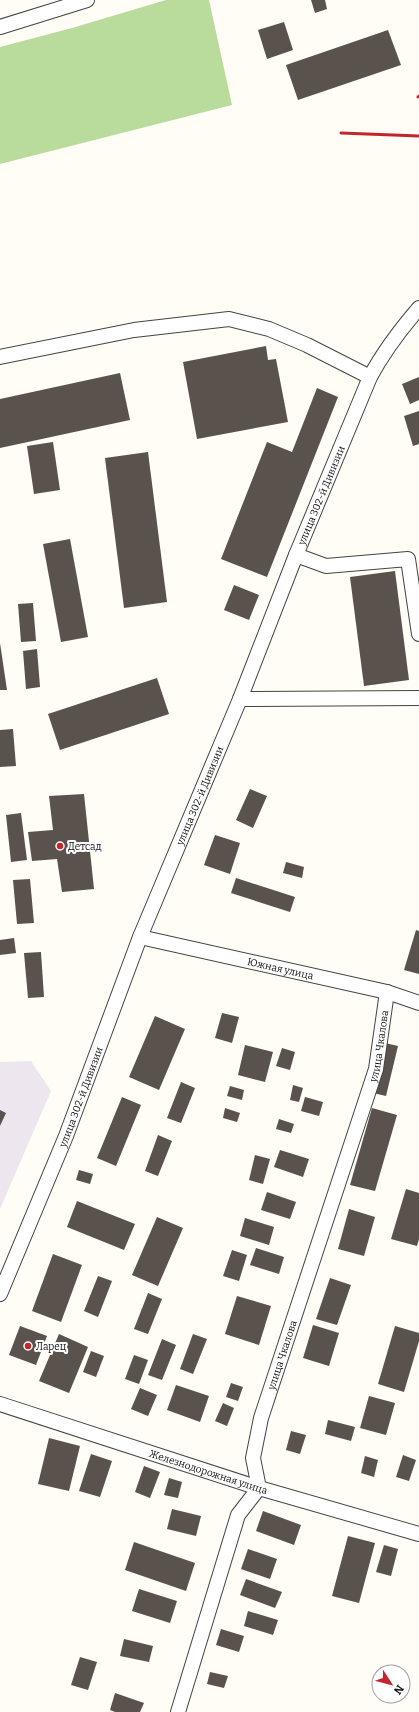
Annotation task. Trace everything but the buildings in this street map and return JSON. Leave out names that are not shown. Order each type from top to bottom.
[{"type":"street","points":[[0,27],[87,0]]},
{"type":"street","name":"улица 302-й Дивизии","points":[[0,1294],[66,1136],[140,937],[240,698],[296,555],[370,376],[396,334],[419,308]]},
{"type":"street","points":[[0,356],[134,330],[230,319],[270,329],[370,376]]},
{"type":"street","points":[[296,555],[326,566],[408,559],[419,634]]},
{"type":"street","points":[[240,698],[419,698]]},
{"type":"street","name":"Южная улица","points":[[140,937],[387,992],[419,1003]]},
{"type":"street","name":"улица Чкалова","points":[[259,1488],[253,1458],[261,1418],[376,1069],[387,992]]},
{"type":"street","name":"Железнодорожная улица","points":[[0,1404],[259,1488],[419,1534]]},
{"type":"street","points":[[178,1712],[238,1515],[259,1488]]},
{"type":"shaded area","points":[[31,1061],[51,1091],[0,1209],[0,1062]]},
{"type":"green space","points":[[166,0],[209,0],[232,105],[0,164],[0,47],[72,28]]},
{"type":"railway","points":[[341,133],[419,136]]},
{"type":"place","name":"Детсад","points":[[60,846]]},
{"type":"place","name":"Ларец","points":[[28,1346]]}]
